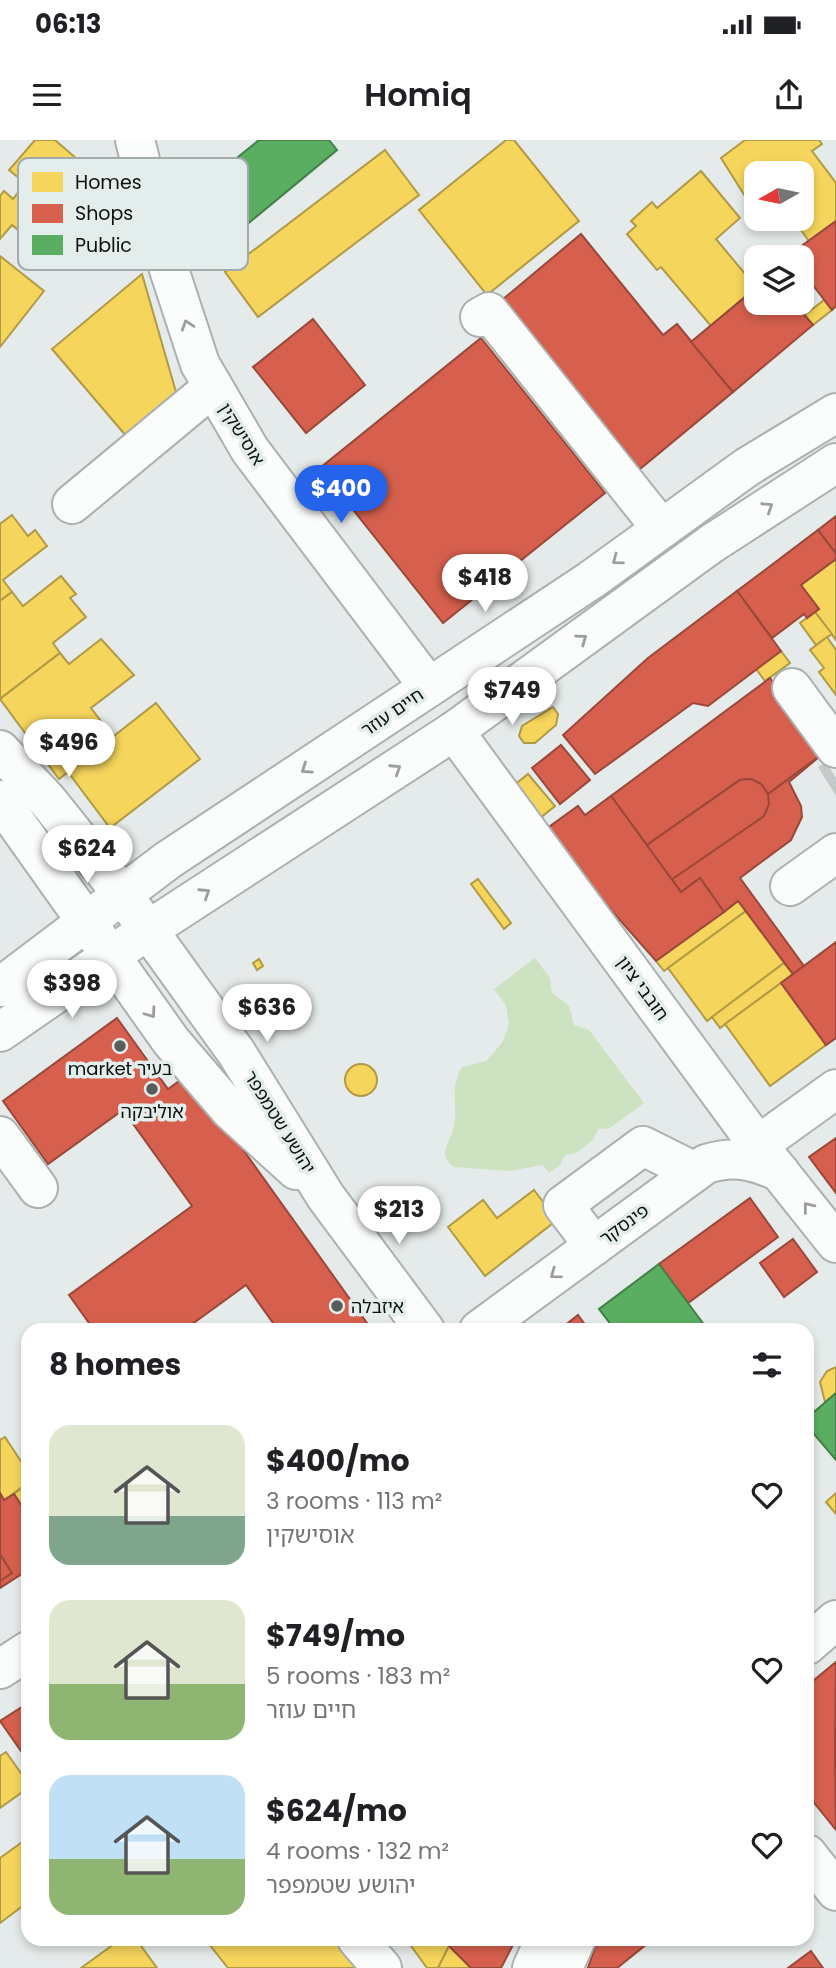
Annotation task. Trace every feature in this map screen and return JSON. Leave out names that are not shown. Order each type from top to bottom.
[{"type":"street","name":"אוסישקין","points":[[135,140],[139,158]]},
{"type":"street","name":"אוסישקין","points":[[169,270],[200,364],[250,450],[326,555],[408,656],[429,687]]},
{"type":"street","points":[[480,317],[489,312],[661,528]]},
{"type":"street","points":[[78,512],[219,398]]},
{"type":"street","name":"חיים עוזר","points":[[0,987],[168,860],[591,580],[747,467],[836,413]]},
{"type":"street","points":[[0,1032],[148,930],[454,731],[711,544],[836,463]]},
{"type":"street","points":[[792,688],[836,748]]},
{"type":"street","name":"חובבי ציון","points":[[454,731],[769,1159],[836,1243]]},
{"type":"street","name":"יהושע שטמפפר","points":[[0,750],[90,851],[123,895],[250,1072],[326,1197],[420,1323]]},
{"type":"street","name":"יהושע שטמפפר","points":[[0,800],[171,1041],[204,1082],[230,1110],[326,1197]]},
{"type":"street","points":[[90,851],[107,862],[134,868],[150,867],[168,860]]},
{"type":"street","points":[[790,886],[836,853]]},
{"type":"street","points":[[769,1159],[836,1090]]},
{"type":"street","points":[[0,1136],[38,1188]]},
{"type":"street","points":[[594,1246],[563,1205],[633,1153],[643,1146],[695,1172]]},
{"type":"street","name":"פינסקר","points":[[489,1323],[706,1164],[738,1158],[755,1161],[769,1159]]},
{"type":"street","points":[[814,1639],[836,1620]]},
{"type":"street","points":[[0,1669],[21,1656]]},
{"type":"street","points":[[814,1863],[836,1891]]},
{"type":"street","points":[[363,1946],[382,1968]]},
{"type":"street","points":[[532,1968],[542,1946]]},
{"type":"street","points":[[563,1968],[573,1946]]},
{"type":"green space","points":[[535,958],[550,978],[552,993],[569,1007],[574,1025],[589,1030],[644,1103],[610,1128],[598,1129],[593,1140],[576,1153],[565,1155],[560,1165],[549,1173],[543,1165],[509,1171],[454,1167],[445,1153],[454,1127],[458,1075],[462,1067],[486,1061],[502,1043],[509,1024],[506,1005],[494,989]]},
{"type":"building: Homes","points":[[35,140],[55,140],[76,158],[19,158]]},
{"type":"building: Homes","points":[[506,140],[514,140],[579,221],[487,295],[419,210]]},
{"type":"building: Homes","points":[[745,140],[819,140],[822,144],[812,151],[836,183],[836,221],[809,241],[802,231],[814,231],[814,161],[744,161],[744,194],[721,158]]},
{"type":"building: Homes","points":[[385,150],[419,195],[258,317],[225,272],[248,270],[248,254]]},
{"type":"building: Homes","points":[[18,160],[18,177],[9,170]]},
{"type":"building: Homes","points":[[701,171],[740,218],[716,239],[744,273],[744,297],[711,326],[661,267],[657,270],[627,234],[636,226],[631,221],[652,202],[657,208]]},
{"type":"building: Homes","points":[[4,191],[13,199],[18,192],[18,230],[12,225],[0,239],[0,196]]},
{"type":"building: Homes","points":[[0,256],[44,291],[0,347]]},
{"type":"building: Homes","points":[[142,274],[180,406],[133,444],[52,349]]},
{"type":"building: Homes","points":[[824,300],[832,310],[813,325],[805,315],[814,315],[814,308]]},
{"type":"building: Homes","points":[[447,416],[521,508],[438,575],[364,484]]},
{"type":"building: Homes","points":[[12,515],[28,536],[35,530],[47,546],[3,580],[12,592],[0,601],[0,524]]},
{"type":"building: Homes","points":[[836,559],[836,640],[815,612],[819,609],[801,585]]},
{"type":"building: Homes","points":[[61,576],[76,594],[70,598],[86,617],[53,643],[60,653],[0,699],[0,601],[12,592],[23,606]]},
{"type":"building: Homes","points":[[815,612],[832,634],[816,645],[800,623]]},
{"type":"building: Homes","points":[[827,637],[836,650],[836,695],[819,672],[824,668],[810,650]]},
{"type":"building: Homes","points":[[101,639],[134,675],[91,708],[113,737],[59,779],[0,699],[60,653],[69,664]]},
{"type":"building: Homes","points":[[781,651],[790,663],[765,681],[756,669]]},
{"type":"building: Homes","points":[[156,703],[200,759],[110,828],[68,772]]},
{"type":"building: Homes","points":[[553,707],[558,714],[556,725],[535,743],[524,743],[519,736],[522,726]]},
{"type":"building: Homes","points":[[528,774],[555,806],[534,823],[507,791]]},
{"type":"building: Homes","points":[[478,879],[511,923],[504,929],[471,884]]},
{"type":"building: Homes","points":[[738,901],[746,911],[664,971],[656,961]]},
{"type":"building: Homes","points":[[746,911],[784,963],[707,1021],[668,968]]},
{"type":"building: Homes","points":[[259,959],[263,966],[257,970],[253,963]]},
{"type":"building: Homes","points":[[784,963],[793,974],[720,1028],[712,1017]]},
{"type":"building: Homes","points":[[781,983],[826,1045],[770,1086],[725,1024]]},
{"type":"building: Homes","points":[[104,1058],[133,1098],[64,1148],[35,1108]]},
{"type":"building: Homes","points":[[361,1064],[372,1069],[377,1080],[372,1091],[361,1096],[350,1091],[345,1080],[350,1069]]},
{"type":"building: Homes","points":[[534,1190],[557,1220],[485,1276],[448,1227],[483,1200],[497,1218]]},
{"type":"building: Homes","points":[[836,1367],[836,1393],[825,1402],[820,1382],[827,1371]]},
{"type":"building: Homes","points":[[5,1437],[21,1461],[21,1488],[4,1500],[0,1493],[0,1440]]},
{"type":"building: Homes","points":[[21,1488],[21,1504],[14,1494]]},
{"type":"building: Homes","points":[[836,1493],[836,1514],[826,1502]]},
{"type":"building: Homes","points":[[836,1662],[836,1749],[814,1767],[814,1680]]},
{"type":"building: Homes","points":[[832,1666],[836,1671],[836,1731],[814,1704],[814,1680]]},
{"type":"building: Homes","points":[[6,1752],[21,1773],[21,1793],[0,1808],[0,1756]]},
{"type":"building: Homes","points":[[21,1843],[21,1907],[0,1923],[0,1858]]},
{"type":"building: Homes","points":[[111,1946],[141,1946],[157,1968],[81,1968]]},
{"type":"building: Homes","points":[[211,1946],[340,1946],[357,1968],[228,1968]]},
{"type":"building: Homes","points":[[411,1946],[449,1946],[438,1968],[427,1968]]},
{"type":"building: Homes","points":[[449,1946],[471,1968],[438,1968]]},
{"type":"building: Homes","points":[[596,1946],[644,1946],[617,1968],[588,1968]]},
{"type":"building: Shops","points":[[836,221],[836,306],[832,310],[814,287],[814,245],[803,245]]},
{"type":"building: Shops","points":[[581,234],[663,335],[677,324],[733,392],[640,469],[502,300]]},
{"type":"building: Shops","points":[[744,298],[744,315],[804,315],[813,325],[733,392],[691,342]]},
{"type":"building: Shops","points":[[313,319],[365,385],[306,433],[253,367]]},
{"type":"building: Shops","points":[[481,338],[605,493],[443,623],[320,468]]},
{"type":"building: Shops","points":[[836,516],[836,554],[818,530]]},
{"type":"building: Shops","points":[[818,530],[836,554],[836,559],[801,585],[819,609],[807,618],[804,614],[772,638],[737,591]]},
{"type":"building: Shops","points":[[737,591],[781,651],[708,706],[693,703],[595,774],[563,735],[648,658]]},
{"type":"building: Shops","points":[[770,678],[825,752],[768,794],[761,784],[751,779],[740,780],[647,845],[611,796]]},
{"type":"building: Shops","points":[[561,745],[590,780],[560,804],[532,768]]},
{"type":"building: Shops","points":[[825,752],[789,782],[801,806],[802,817],[791,840],[740,878],[804,966],[793,974],[738,901],[724,912],[700,878],[681,892],[647,845],[740,780],[751,779],[761,784],[768,794]]},
{"type":"building: Shops","points":[[751,779],[761,784],[768,794],[769,804],[764,816],[671,880],[647,845],[740,780]]},
{"type":"building: Shops","points":[[611,796],[681,892],[700,878],[724,912],[656,961],[542,832],[578,806],[585,815]]},
{"type":"building: Shops","points":[[836,942],[836,1038],[826,1045],[781,983]]},
{"type":"building: Shops","points":[[117,1018],[168,1089],[189,1074],[367,1323],[273,1323],[246,1285],[194,1323],[89,1323],[69,1295],[192,1206],[123,1110],[48,1164],[3,1101]]},
{"type":"building: Shops","points":[[836,1138],[836,1193],[809,1157]]},
{"type":"building: Shops","points":[[750,1198],[778,1237],[688,1303],[659,1264]]},
{"type":"building: Shops","points":[[793,1239],[817,1272],[784,1297],[760,1263]]},
{"type":"building: Shops","points":[[578,1315],[584,1323],[568,1323]]},
{"type":"building: Shops","points":[[0,1493],[4,1500],[14,1494],[21,1504],[21,1574],[0,1588]]},
{"type":"building: Shops","points":[[0,1554],[12,1573],[0,1581]]},
{"type":"building: Shops","points":[[836,1662],[836,1830],[814,1803],[814,1680]]},
{"type":"building: Shops","points":[[21,1708],[21,1751],[0,1721]]},
{"type":"building: Shops","points":[[449,1946],[512,1946],[501,1968],[471,1968]]},
{"type":"building: Shops","points":[[596,1946],[644,1946],[617,1968],[588,1968]]},
{"type":"building: Shops","points":[[811,1951],[823,1968],[788,1968]]},
{"type":"building: Public","points":[[259,140],[329,140],[337,150],[248,224],[248,158],[237,158]]},
{"type":"building: Public","points":[[659,1264],[703,1323],[610,1323],[599,1309]]},
{"type":"building: Public","points":[[836,1393],[836,1460],[814,1434],[814,1412]]},
{"type":"tunnel","points":[[828,783],[836,778]]},
{"type":"place","name":"market בעיר","points":[[120,1046]]},
{"type":"place","name":"אוליבקה","points":[[152,1089]]},
{"type":"place","name":"איזבלה","points":[[337,1306]]}]
